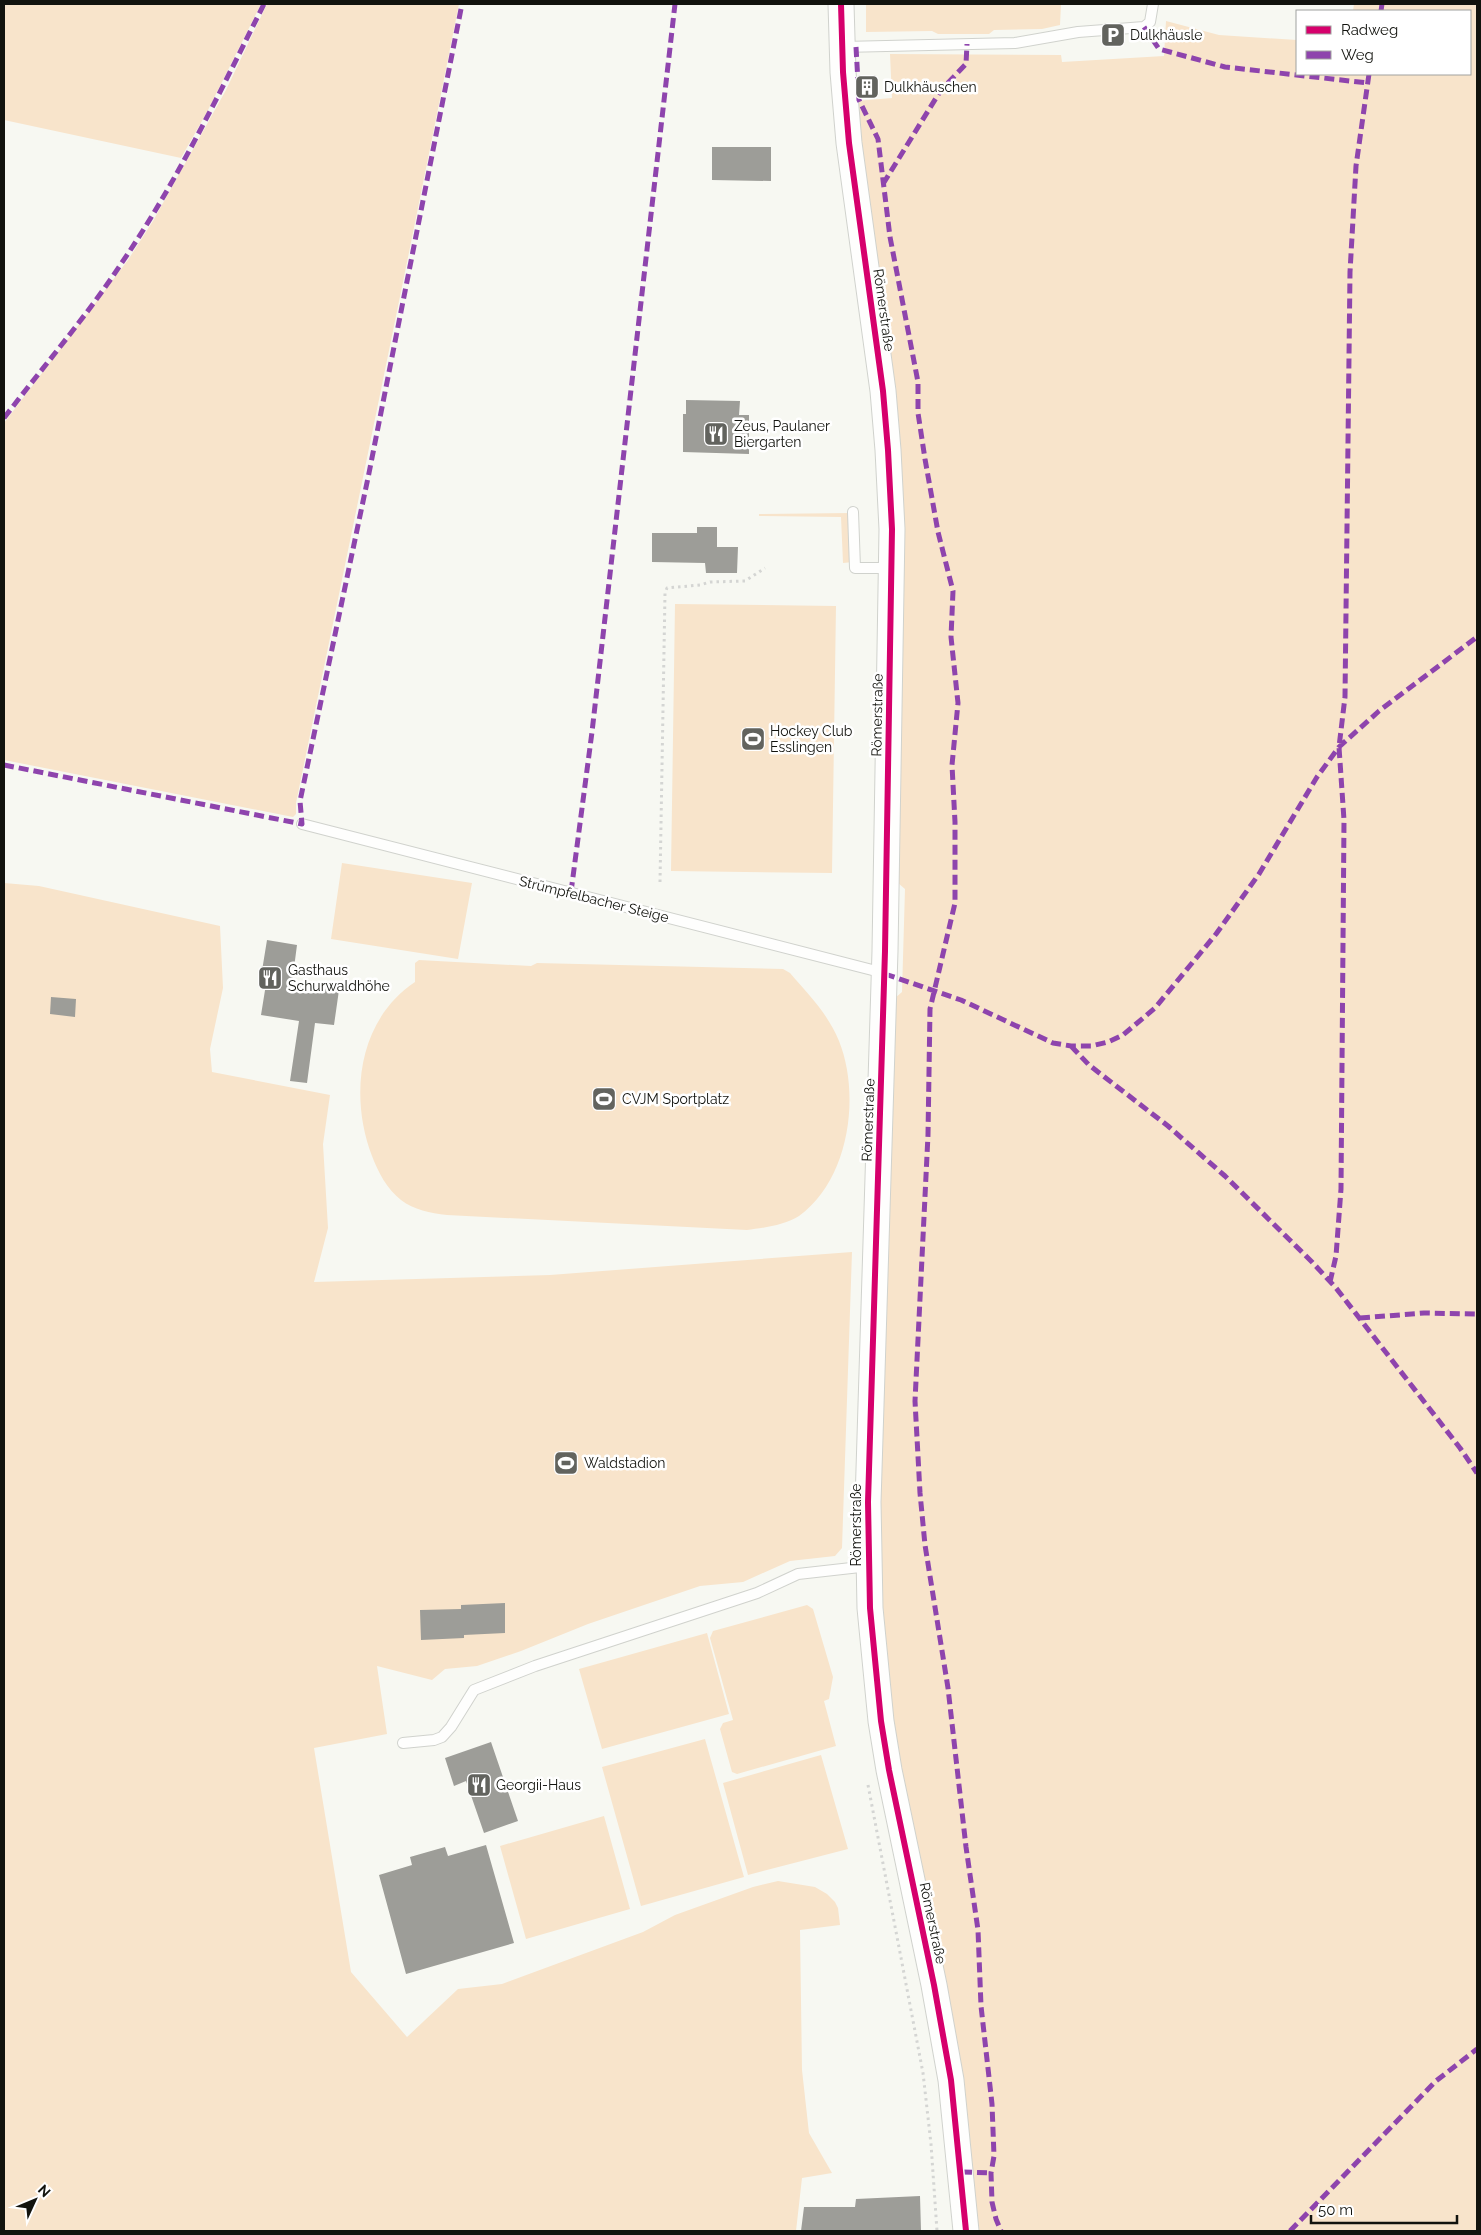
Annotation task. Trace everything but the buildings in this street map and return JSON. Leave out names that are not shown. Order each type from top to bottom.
[{"type":"street","name":"Römerstraße","points":[[841,4],[842,47],[850,152],[886,417],[891,504],[885,974],[869,1463],[869,1566],[872,1641],[880,1721],[898,1820],[934,1985],[951,2080],[959,2145],[966,2231]]},
{"type":"lane","points":[[842,47],[1015,43],[1078,32],[1144,28],[1149,24],[1153,4]]},
{"type":"lane","points":[[853,512],[855,568],[891,568]]},
{"type":"lane","name":"Strümpfelbacher Steige","points":[[302,824],[885,974]]},
{"type":"lane","points":[[403,1743],[439,1739],[448,1732],[474,1690],[535,1666],[757,1593],[798,1574],[869,1566]]},
{"type":"path","points":[[660,882],[667,588],[700,585],[710,582],[745,581],[765,568]]},
{"type":"shaded area","points":[[4,4],[261,4],[207,112],[181,158],[4,120]]},
{"type":"shaded area","points":[[267,4],[459,4],[296,803],[296,814],[293,817],[4,760],[4,423],[128,260],[153,221],[226,90]]},
{"type":"shaded area","points":[[866,4],[1061,4],[1060,25],[1042,29],[994,30],[989,34],[938,34],[932,31],[866,32]]},
{"type":"shaded area","points":[[1354,4],[1477,4],[1477,2231],[977,2231],[965,2100],[897,1751],[885,1653],[879,1513],[895,998],[902,992],[905,889],[898,883],[901,671],[856,101],[892,98],[890,54],[1061,55],[1062,62],[1164,56],[1166,21],[1219,35],[1296,40],[1296,75],[1471,75],[1471,10],[1353,10]]},
{"type":"shaded area","points":[[851,513],[853,562],[843,563],[841,517],[759,516],[759,514]]},
{"type":"shaded area","name":"Hockey Club Esslingen","points":[[675,604],[836,606],[832,873],[671,871]]},
{"type":"shaded area","points":[[342,863],[472,883],[458,959],[331,939]]},
{"type":"shaded area","points":[[4,883],[39,886],[220,926],[223,988],[210,1049],[212,1072],[330,1095],[323,1144],[328,1228],[314,1282],[550,1275],[852,1252],[842,1548],[835,1556],[790,1561],[743,1582],[700,1586],[588,1624],[521,1651],[477,1666],[445,1669],[432,1680],[377,1666],[387,1734],[314,1748],[351,1972],[407,2037],[458,1989],[502,1984],[643,1932],[675,1915],[753,1887],[778,1881],[815,1887],[827,1894],[835,1902],[838,1908],[840,1925],[800,1930],[802,2070],[809,2133],[832,2173],[802,2178],[796,2231],[4,2231]]},
{"type":"shaded area","name":"CVJM Sportplatz","points":[[419,960],[531,966],[537,963],[783,969],[790,973],[824,1013],[835,1031],[846,1063],[849,1086],[849,1111],[846,1136],[839,1159],[829,1181],[816,1200],[799,1216],[781,1224],[747,1230],[447,1215],[428,1212],[411,1206],[391,1191],[374,1162],[365,1133],[360,1085],[363,1061],[370,1038],[381,1017],[396,998],[415,982],[415,963]]},
{"type":"shaded area","points":[[807,1605],[813,1609],[833,1677],[829,1699],[824,1701],[836,1746],[737,1774],[732,1772],[720,1729],[723,1723],[733,1720],[710,1638],[713,1631]]},
{"type":"shaded area","points":[[707,1633],[729,1714],[602,1749],[579,1669]]},
{"type":"shaded area","points":[[705,1739],[744,1877],[641,1906],[602,1767]]},
{"type":"shaded area","points":[[821,1755],[848,1849],[748,1875],[723,1783]]},
{"type":"shaded area","points":[[604,1816],[630,1909],[526,1939],[500,1846]]},
{"type":"marked path","points":[[4,418],[93,303],[141,233],[197,136],[264,4]]},
{"type":"marked path","points":[[4,765],[302,824],[300,801],[369,473],[462,4]]},
{"type":"marked path","points":[[571,892],[592,732],[675,4]]},
{"type":"marked path","points":[[1381,10],[1382,4]]},
{"type":"marked path","points":[[1144,27],[1159,49],[1225,67],[1296,75]]},
{"type":"marked path","points":[[883,184],[941,90],[966,64],[967,44]]},
{"type":"marked path","points":[[856,47],[859,100],[878,139],[890,237],[918,382],[918,413],[925,459],[938,532],[953,591],[951,637],[958,703],[952,765],[955,822],[955,903],[930,1009],[928,1135],[915,1401],[925,1545],[948,1688],[966,1847],[978,1930],[981,2006],[992,2104],[994,2156],[991,2173],[992,2202],[1001,2231]]},
{"type":"marked path","points":[[1296,75],[1368,83]]},
{"type":"marked path","points":[[1330,1282],[1336,1256],[1341,1189],[1344,820],[1339,747],[1345,697],[1350,272],[1356,166],[1369,75]]},
{"type":"marked path","points":[[885,974],[961,1000],[1053,1043],[1071,1046],[1091,1046],[1108,1042],[1123,1035],[1155,1008],[1216,934],[1259,874],[1317,777],[1339,747],[1379,711],[1477,637]]},
{"type":"marked path","points":[[1071,1046],[1089,1065],[1168,1126],[1225,1176],[1312,1262],[1336,1288],[1460,1448],[1477,1473]]},
{"type":"marked path","points":[[1360,1318],[1424,1313],[1477,1314]]},
{"type":"marked path","points":[[1290,2231],[1436,2081],[1477,2049]]},
{"type":"marked path","points":[[962,2172],[991,2173]]},
{"type":"cycle path","points":[[841,4],[843,72],[849,143],[883,391],[892,529],[885,951],[868,1502],[870,1608],[881,1721],[889,1770],[934,1985],[951,2080],[966,2231]]},
{"type":"place","name":"Dulkhäusle","points":[[1113,35]]},
{"type":"place","name":"Dulkhäuschen","points":[[867,87]]},
{"type":"place","name":"Zeus, Paulaner Biergarten","points":[[716,434]]},
{"type":"place","name":"Hockey Club Esslingen","points":[[753,739]]},
{"type":"place","name":"Gasthaus Schurwaldhöhe","points":[[270,978]]},
{"type":"place","name":"CVJM Sportplatz","points":[[604,1099]]},
{"type":"place","name":"Waldstadion","points":[[566,1463]]},
{"type":"place","name":"Georgii-Haus","points":[[479,1785]]}]
